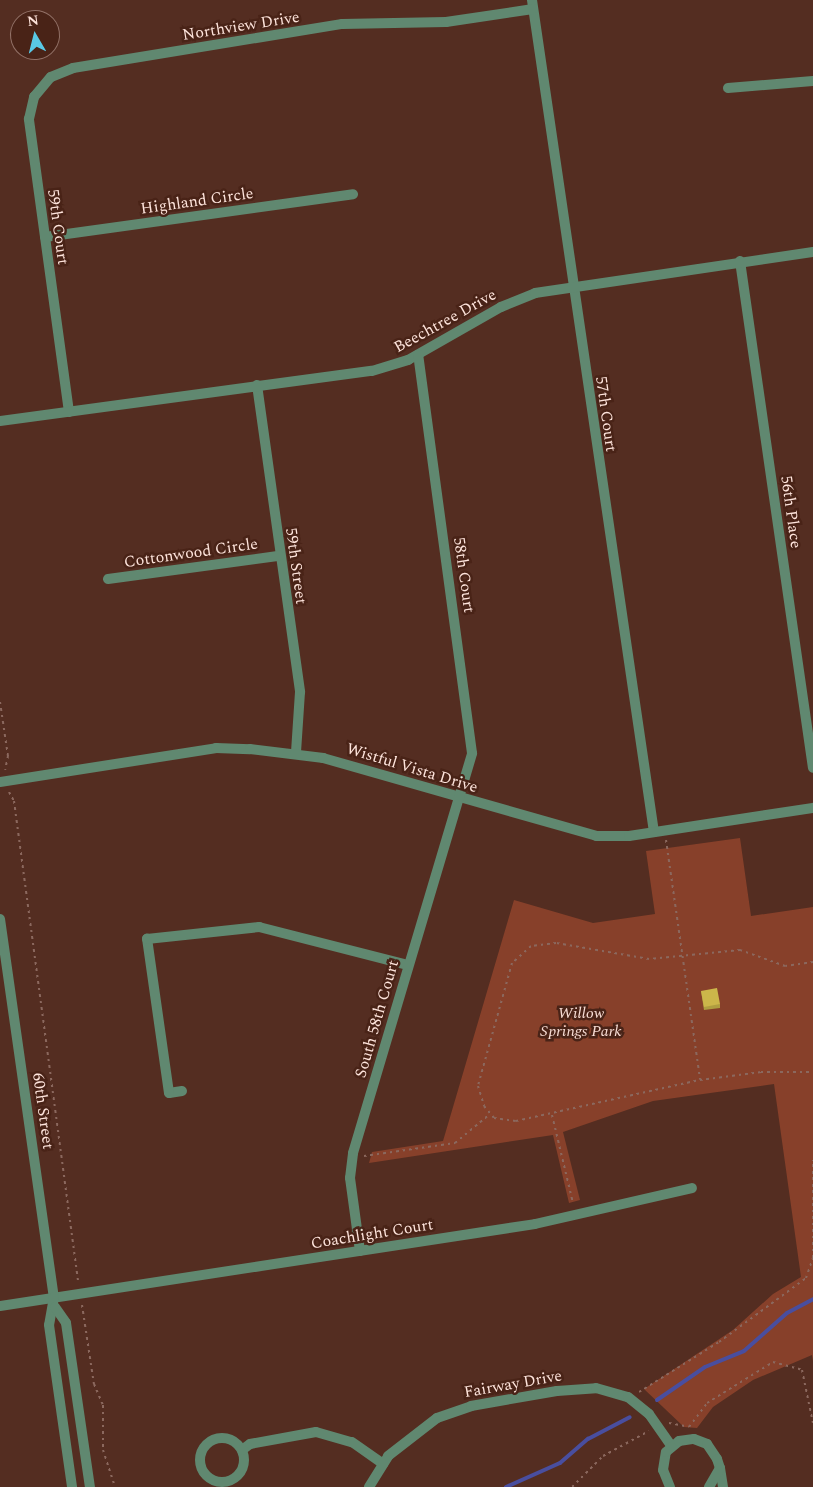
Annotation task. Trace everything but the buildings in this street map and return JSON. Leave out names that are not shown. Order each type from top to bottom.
[{"type":"street","name":"Northview Drive","points":[[73,68],[342,24],[446,22],[532,4]]},
{"type":"street","name":"57th Court","points":[[532,4],[654,832]]},
{"type":"street","name":"59th Court","points":[[69,412],[44,237],[30,107],[42,85],[73,68]]},
{"type":"street","points":[[728,88],[813,80]]},
{"type":"street","name":"Highland Circle","points":[[44,237],[353,194]]},
{"type":"street","name":"Beechtree Drive","points":[[0,421],[372,371],[418,355],[517,299],[573,286],[813,252]]},
{"type":"street","name":"56th Place","points":[[740,261],[813,768]]},
{"type":"street","name":"58th Court","points":[[418,355],[472,736],[460,798]]},
{"type":"street","name":"59th Street","points":[[257,386],[279,556],[301,699],[296,752]]},
{"type":"street","name":"Cottonwood Circle","points":[[108,580],[279,556]]},
{"type":"street","name":"Wistful Vista Drive","points":[[0,782],[216,748],[296,752],[596,836],[654,832],[813,808]]},
{"type":"street","name":"South 58th Court","points":[[360,1251],[350,1178],[353,1153],[408,965],[460,798]]},
{"type":"street","name":"60th Street","points":[[0,919],[54,1302],[49,1326],[72,1487]]},
{"type":"street","points":[[182,1091],[169,1093],[147,939],[259,926],[408,965]]},
{"type":"street","name":"Coachlight Court","points":[[0,1306],[54,1302],[566,1219],[692,1188]]},
{"type":"street","name":"60th Street","points":[[54,1302],[66,1323],[90,1487]]},
{"type":"street","name":"Fairway Drive","points":[[369,1487],[383,1464],[416,1432],[458,1409],[584,1388],[607,1389],[638,1404],[671,1446]]},
{"type":"street","points":[[242,1450],[250,1444],[316,1432],[352,1442],[383,1464]]},
{"type":"street","points":[[226,1438],[242,1450],[243,1467],[234,1479],[217,1482],[202,1470],[200,1456],[208,1442],[226,1438]]},
{"type":"street","points":[[660,1487],[662,1470],[671,1446],[702,1440],[712,1450],[720,1468],[723,1487]]},
{"type":"street","points":[[709,1487],[720,1468]]},
{"type":"street","points":[[662,1470],[670,1487]]},
{"type":"path","points":[[0,702],[8,756],[4,763]]},
{"type":"path","points":[[9,794],[16,811],[76,1276]]},
{"type":"path","points":[[665,830],[700,1080]]},
{"type":"path","points":[[813,962],[785,966],[740,950],[683,956],[633,958],[556,943],[523,950],[512,963],[478,1077],[480,1097],[490,1114],[510,1121],[552,1115],[700,1080],[761,1072],[813,1072]]},
{"type":"path","points":[[353,1153],[367,1156],[455,1143],[490,1114]]},
{"type":"path","points":[[552,1115],[573,1203]]},
{"type":"path","points":[[642,1396],[638,1393],[719,1342],[806,1278],[812,1258],[813,1160]]},
{"type":"path","points":[[83,1308],[94,1384],[103,1405],[103,1450],[115,1487]]},
{"type":"path","points":[[664,1418],[677,1428],[689,1427],[706,1403],[773,1362],[802,1370],[813,1423]]},
{"type":"path","points":[[572,1487],[603,1456],[651,1430]]},
{"type":"green space","name":"Willow Springs Park","points":[[740,838],[751,916],[813,907],[813,1361],[812,1355],[753,1380],[713,1407],[697,1428],[684,1427],[644,1389],[733,1330],[773,1294],[801,1277],[774,1084],[653,1101],[563,1132],[580,1200],[569,1203],[553,1135],[369,1163],[372,1152],[443,1141],[514,900],[593,923],[655,914],[646,851]]},
{"type":"waterway","points":[[657,1400],[705,1367],[744,1351],[787,1313],[813,1299]]},
{"type":"waterway","points":[[506,1487],[560,1463],[588,1439],[630,1417]]}]
